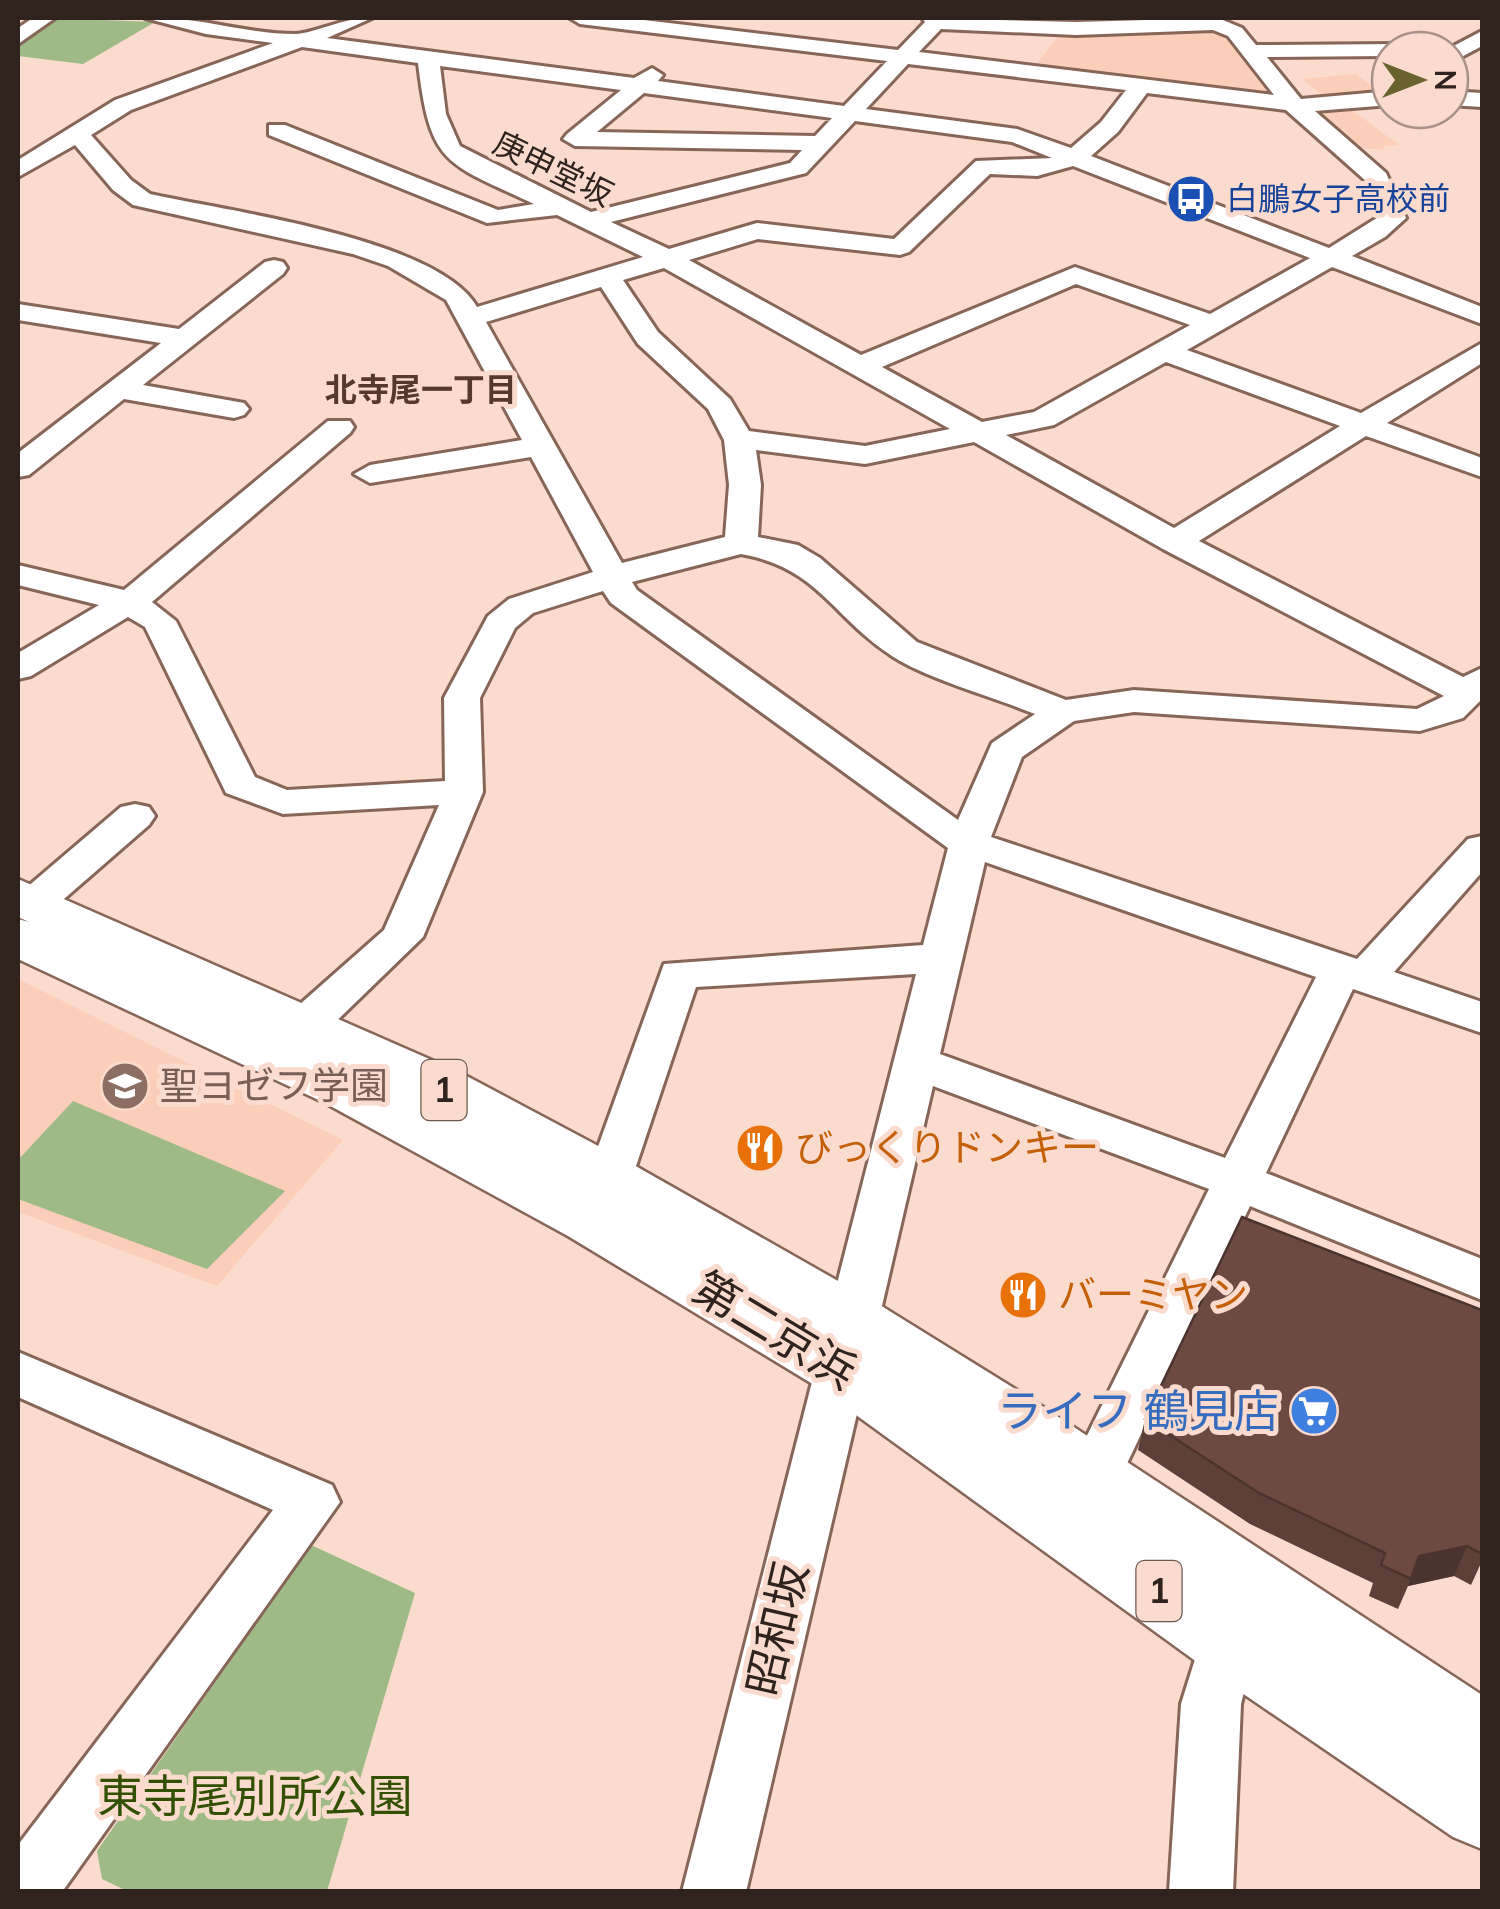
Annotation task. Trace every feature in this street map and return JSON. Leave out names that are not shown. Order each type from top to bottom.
[{"type":"highway","name":"第二京浜","points":[[23,912],[306,1024],[438,1087],[610,1180],[846,1343],[1228,1640],[1482,1809]]},
{"type":"highway","name":"第二京浜","points":[[23,912],[590,1218],[846,1343],[1092,1480],[1482,1740]]},
{"type":"street","points":[[18,38],[44,18]]},
{"type":"street","points":[[155,18],[298,41],[1008,134],[1482,316]]},
{"type":"street","points":[[18,170],[123,105],[362,18]]},
{"type":"street","points":[[580,18],[1294,105],[1370,99]]},
{"type":"street","points":[[586,221],[798,168],[934,20],[1118,32],[1209,21],[1235,32],[1294,105],[1377,178],[1393,218],[1376,232],[1043,420],[864,454],[840,454],[780,440],[740,440]]},
{"type":"street","points":[[1290,50],[1291,38],[1318,28]]},
{"type":"street","points":[[702,32],[574,139],[819,143]]},
{"type":"street","points":[[1252,51],[1370,50]]},
{"type":"street","name":"庚申堂坂","points":[[428,58],[439,131],[452,154],[556,208],[664,257],[1175,542],[1473,699]]},
{"type":"street","points":[[472,317],[757,231],[900,248],[984,166],[1027,174],[1072,158],[1108,134],[1141,85]]},
{"type":"street","points":[[277,130],[496,218],[556,208]]},
{"type":"street","points":[[77,133],[122,185],[142,200],[397,260],[456,295],[472,317],[611,581],[639,607],[969,843],[1482,1018]]},
{"type":"street","points":[[18,468],[274,268]]},
{"type":"street","points":[[860,366],[1074,274],[1212,324]]},
{"type":"street","points":[[606,275],[648,338],[720,405],[740,440],[745,485],[741,544]]},
{"type":"street","points":[[18,312],[185,338]]},
{"type":"street","points":[[1175,542],[1482,351]]},
{"type":"street","points":[[1163,352],[1482,468]]},
{"type":"street","points":[[115,389],[234,410]]},
{"type":"street","points":[[18,668],[145,592],[212,532],[236,519],[339,427]]},
{"type":"street","points":[[18,436],[50,442]]},
{"type":"street","points":[[370,474],[541,446]]},
{"type":"street","points":[[306,1024],[402,937],[464,792],[462,698],[500,623],[521,606],[611,581],[679,556],[741,544],[786,552],[808,565],[905,649],[1062,712],[1134,701],[1406,721],[1431,718],[1473,699]]},
{"type":"street","points":[[18,576],[127,602],[159,621],[240,785],[283,802],[464,792]]},
{"type":"street","name":"昭和坂","points":[[714,1892],[969,843],[1005,752],[1062,712]]},
{"type":"street","points":[[23,912],[135,816]]},
{"type":"street","points":[[1092,1480],[1238,1181],[1353,973],[1482,848]]},
{"type":"street","points":[[610,1180],[678,974],[940,958]]},
{"type":"street","points":[[916,1062],[1238,1181],[1482,1280]]},
{"type":"street","points":[[18,1374],[312,1502],[27,1886]]},
{"type":"street","points":[[1200,1892],[1211,1704],[1228,1640]]},
{"type":"shaded area","points":[[1035,18],[1198,18],[1230,33],[1278,98],[1032,70],[1063,30],[1034,28]]},
{"type":"shaded area","points":[[1356,74],[1370,84],[1370,92],[1333,96],[1370,123],[1370,130],[1379,130],[1399,145],[1383,146],[1385,150],[1362,148],[1319,110],[1339,107],[1302,79]]},
{"type":"shaded area","name":"聖ヨゼフ学園","points":[[18,979],[343,1140],[217,1286],[18,1212]]},
{"type":"green space","points":[[49,18],[155,22],[83,64],[18,56],[18,41]]},
{"type":"green space","points":[[73,1101],[285,1191],[207,1269],[18,1199],[18,1160]]},
{"type":"green space","name":"東寺尾別所公園","points":[[311,1545],[415,1593],[327,1891],[127,1891],[102,1879],[97,1851]]},
{"type":"building","name":"ライフ 鶴見店","points":[[1242,1217],[1482,1310],[1482,1554],[1467,1546],[1419,1556],[1411,1579],[1381,1565],[1385,1553],[1259,1493],[1145,1419]]},
{"type":"place","name":"白鵬女子高校前","points":[[1191,199]]},
{"type":"place","name":"聖ヨゼフ学園","points":[[125,1086]]},
{"type":"place","name":"びっくりドンキー","points":[[760,1148]]},
{"type":"place","name":"バーミヤン","points":[[1023,1295]]},
{"type":"place","name":"ライフ 鶴見店","points":[[1314,1411]]},
{"type":"district","name":"北寺尾一丁目","points":[[421,390]]}]
